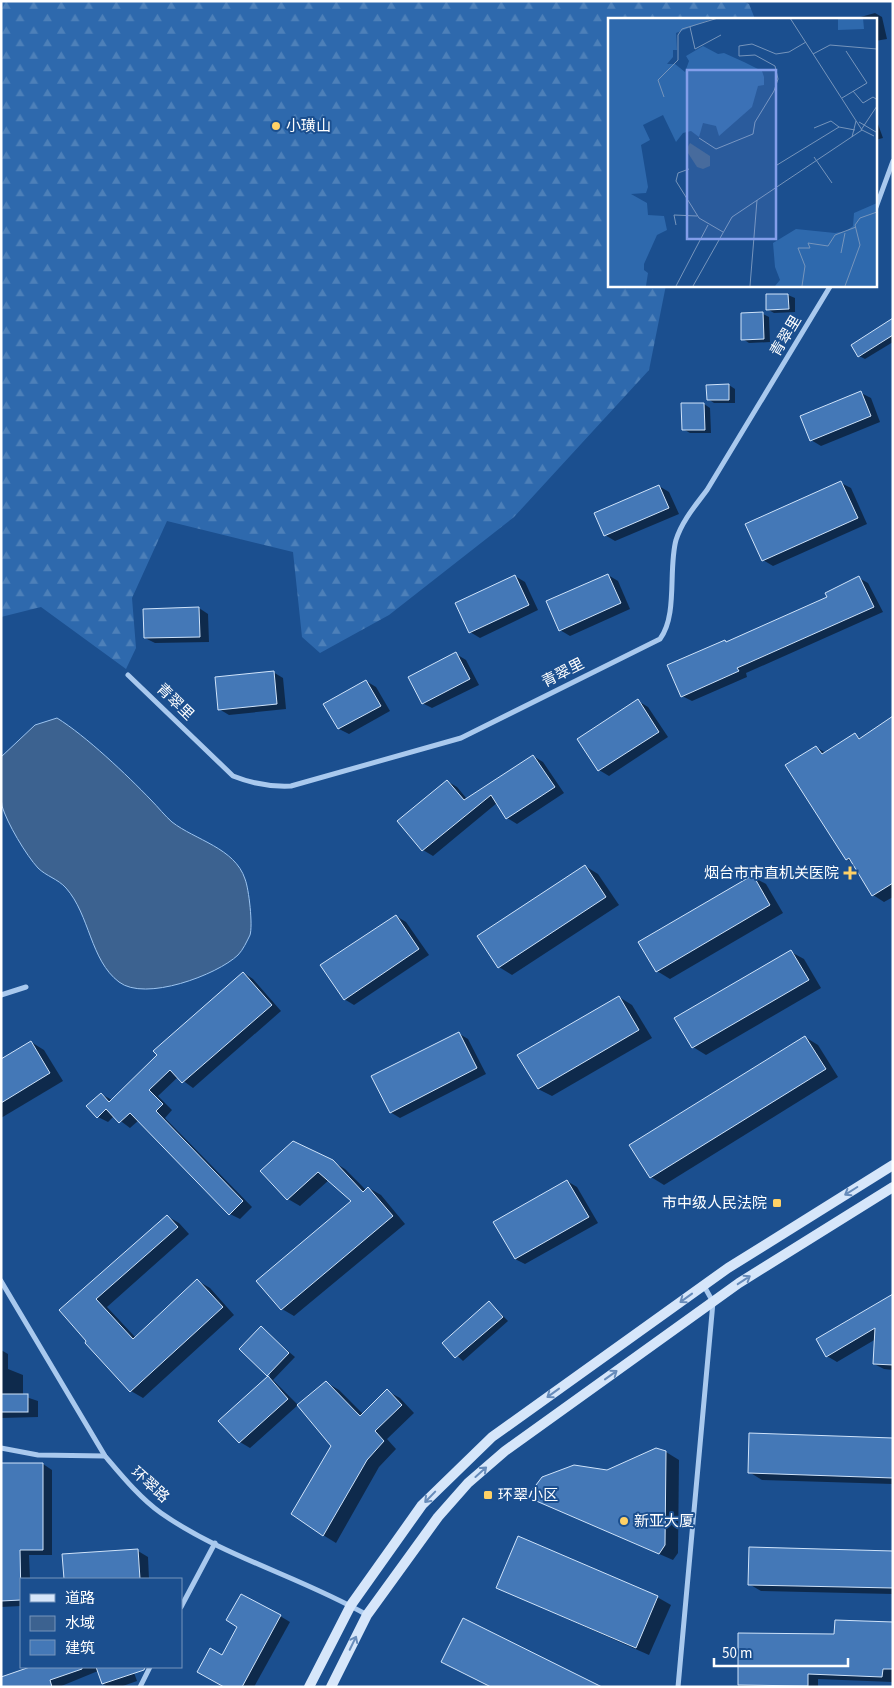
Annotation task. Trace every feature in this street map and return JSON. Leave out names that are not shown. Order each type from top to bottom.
[{"type":"main road","points":[[309,1687],[351,1606],[422,1505],[492,1437],[704,1285],[893,1165]]},
{"type":"main road","points":[[331,1687],[367,1615],[438,1517],[468,1483],[504,1451],[739,1283],[893,1187]]},
{"type":"street","points":[[876,207],[893,161]]},
{"type":"street","name":"青翠里","points":[[128,675],[234,776],[252,783],[273,787],[291,786],[461,738],[660,639],[666,632],[668,620],[672,557],[677,539],[686,519],[707,490],[830,286]]},
{"type":"street","points":[[1,996],[26,987]]},
{"type":"street","name":"环翠路","points":[[1,1281],[105,1456],[124,1478],[161,1513],[215,1543],[367,1615]]},
{"type":"street","points":[[678,1687],[713,1302],[704,1285]]},
{"type":"street","points":[[1,1448],[38,1455],[105,1456]]},
{"type":"street","points":[[182,1605],[215,1543]]},
{"type":"street","points":[[140,1687],[150,1668]]},
{"type":"green space","points":[[1,1],[743,1],[749,4],[755,18],[608,18],[608,286],[666,286],[649,370],[514,517],[389,615],[320,653],[302,637],[293,552],[167,521],[132,598],[136,648],[126,669],[41,607],[1,617]]},
{"type":"water","points":[[57,718],[106,756],[172,822],[224,852],[240,868],[248,891],[251,930],[242,951],[228,963],[198,978],[163,988],[146,989],[131,987],[119,982],[109,973],[96,950],[74,899],[63,885],[41,871],[33,862],[12,830],[2,806],[1,757],[35,725]]},
{"type":"building","points":[[766,294],[788,294],[789,309],[766,310]]},
{"type":"building","points":[[763,312],[764,339],[741,340],[741,313]]},
{"type":"building","points":[[893,318],[893,335],[858,357],[851,345]]},
{"type":"building","points":[[729,384],[729,400],[707,400],[706,385]]},
{"type":"building","points":[[861,391],[871,416],[810,441],[800,416]]},
{"type":"building","points":[[681,403],[704,403],[705,430],[682,430]]},
{"type":"building","points":[[841,481],[858,518],[762,561],[745,524]]},
{"type":"building","points":[[659,485],[669,508],[604,536],[594,513]]},
{"type":"building","points":[[608,574],[621,603],[559,631],[546,601]]},
{"type":"building","points":[[515,575],[529,605],[469,633],[455,603]]},
{"type":"building","points":[[859,576],[874,607],[737,668],[739,671],[681,697],[667,665],[725,640],[726,642],[827,597],[825,593]]},
{"type":"building","points":[[199,607],[200,637],[144,638],[143,609]]},
{"type":"building","points":[[456,652],[470,679],[422,704],[408,677]]},
{"type":"building","points":[[274,671],[277,704],[218,710],[215,677]]},
{"type":"building","points":[[366,680],[381,706],[338,729],[323,704]]},
{"type":"building","points":[[638,699],[659,732],[598,771],[577,739]]},
{"type":"building","points":[[893,716],[893,883],[872,896],[849,858],[846,860],[785,765],[816,746],[822,754],[855,733],[859,739]]},
{"type":"building","points":[[533,755],[555,787],[506,819],[491,795],[422,851],[397,821],[447,780],[464,800]]},
{"type":"building","points":[[585,865],[606,897],[498,968],[477,936]]},
{"type":"building","points":[[753,875],[770,905],[656,972],[638,942]]},
{"type":"building","points":[[396,915],[419,949],[344,1000],[320,965]]},
{"type":"building","points":[[791,950],[809,980],[692,1048],[674,1018]]},
{"type":"building","points":[[243,972],[272,1005],[182,1083],[170,1070],[149,1090],[163,1104],[156,1111],[243,1201],[229,1215],[130,1113],[119,1123],[106,1109],[97,1118],[86,1106],[101,1093],[109,1102],[157,1055],[153,1051]]},
{"type":"building","points":[[619,996],[639,1030],[538,1089],[517,1055]]},
{"type":"building","points":[[459,1032],[477,1068],[390,1113],[371,1076]]},
{"type":"building","points":[[805,1036],[826,1069],[650,1178],[629,1145]]},
{"type":"building","points":[[31,1041],[50,1073],[1,1103],[1,1059]]},
{"type":"building","points":[[293,1141],[333,1160],[363,1192],[368,1187],[393,1216],[281,1310],[256,1281],[351,1201],[318,1172],[287,1200],[260,1171]]},
{"type":"building","points":[[567,1180],[589,1217],[515,1259],[493,1222]]},
{"type":"building","points":[[167,1215],[178,1227],[96,1299],[133,1339],[197,1279],[223,1307],[130,1392],[85,1343],[86,1341],[59,1310]]},
{"type":"building","points":[[893,1294],[893,1365],[873,1364],[875,1328],[826,1357],[816,1339]]},
{"type":"building","points":[[489,1301],[503,1317],[455,1358],[442,1343]]},
{"type":"building","points":[[261,1326],[289,1353],[267,1376],[239,1349]]},
{"type":"building","points":[[268,1376],[288,1399],[239,1443],[218,1421]]},
{"type":"building","points":[[326,1381],[360,1416],[387,1389],[402,1405],[375,1431],[384,1441],[367,1460],[323,1536],[291,1514],[331,1446],[297,1405]]},
{"type":"building","points":[[1,1394],[28,1394],[28,1412],[1,1412]]},
{"type":"building","points":[[749,1433],[893,1438],[893,1478],[748,1473]]},
{"type":"building","name":"新亚大厦","points":[[656,1448],[666,1451],[665,1545],[659,1554],[527,1497],[542,1477],[574,1465],[607,1470]]},
{"type":"building","points":[[1,1463],[43,1463],[43,1550],[20,1550],[20,1600],[1,1601]]},
{"type":"building","points":[[518,1536],[658,1596],[636,1648],[496,1588]]},
{"type":"building","points":[[749,1547],[893,1551],[893,1588],[748,1585]]},
{"type":"building","points":[[138,1549],[140,1578],[64,1578],[62,1554]]},
{"type":"building","points":[[241,1594],[281,1615],[242,1687],[224,1687],[197,1672],[210,1648],[222,1655],[237,1627],[226,1620]]},
{"type":"building","points":[[463,1618],[602,1687],[491,1687],[441,1662]]},
{"type":"building","points":[[835,1620],[893,1622],[893,1669],[883,1669],[882,1677],[808,1674],[808,1686],[738,1685],[738,1633],[834,1634]]},
{"type":"building","points":[[27,1668],[82,1668],[50,1680],[52,1687],[1,1687],[1,1677]]},
{"type":"building","points":[[96,1668],[145,1668],[144,1670],[102,1684]]},
{"type":"place","name":"小璜山","points":[[276,126]]},
{"type":"place","name":"烟台市市直机关医院","points":[[850,873]]},
{"type":"place","name":"市中级人民法院","points":[[777,1203]]},
{"type":"place","name":"环翠小区","points":[[488,1495]]},
{"type":"place","name":"新亚大厦","points":[[624,1521]]}]
